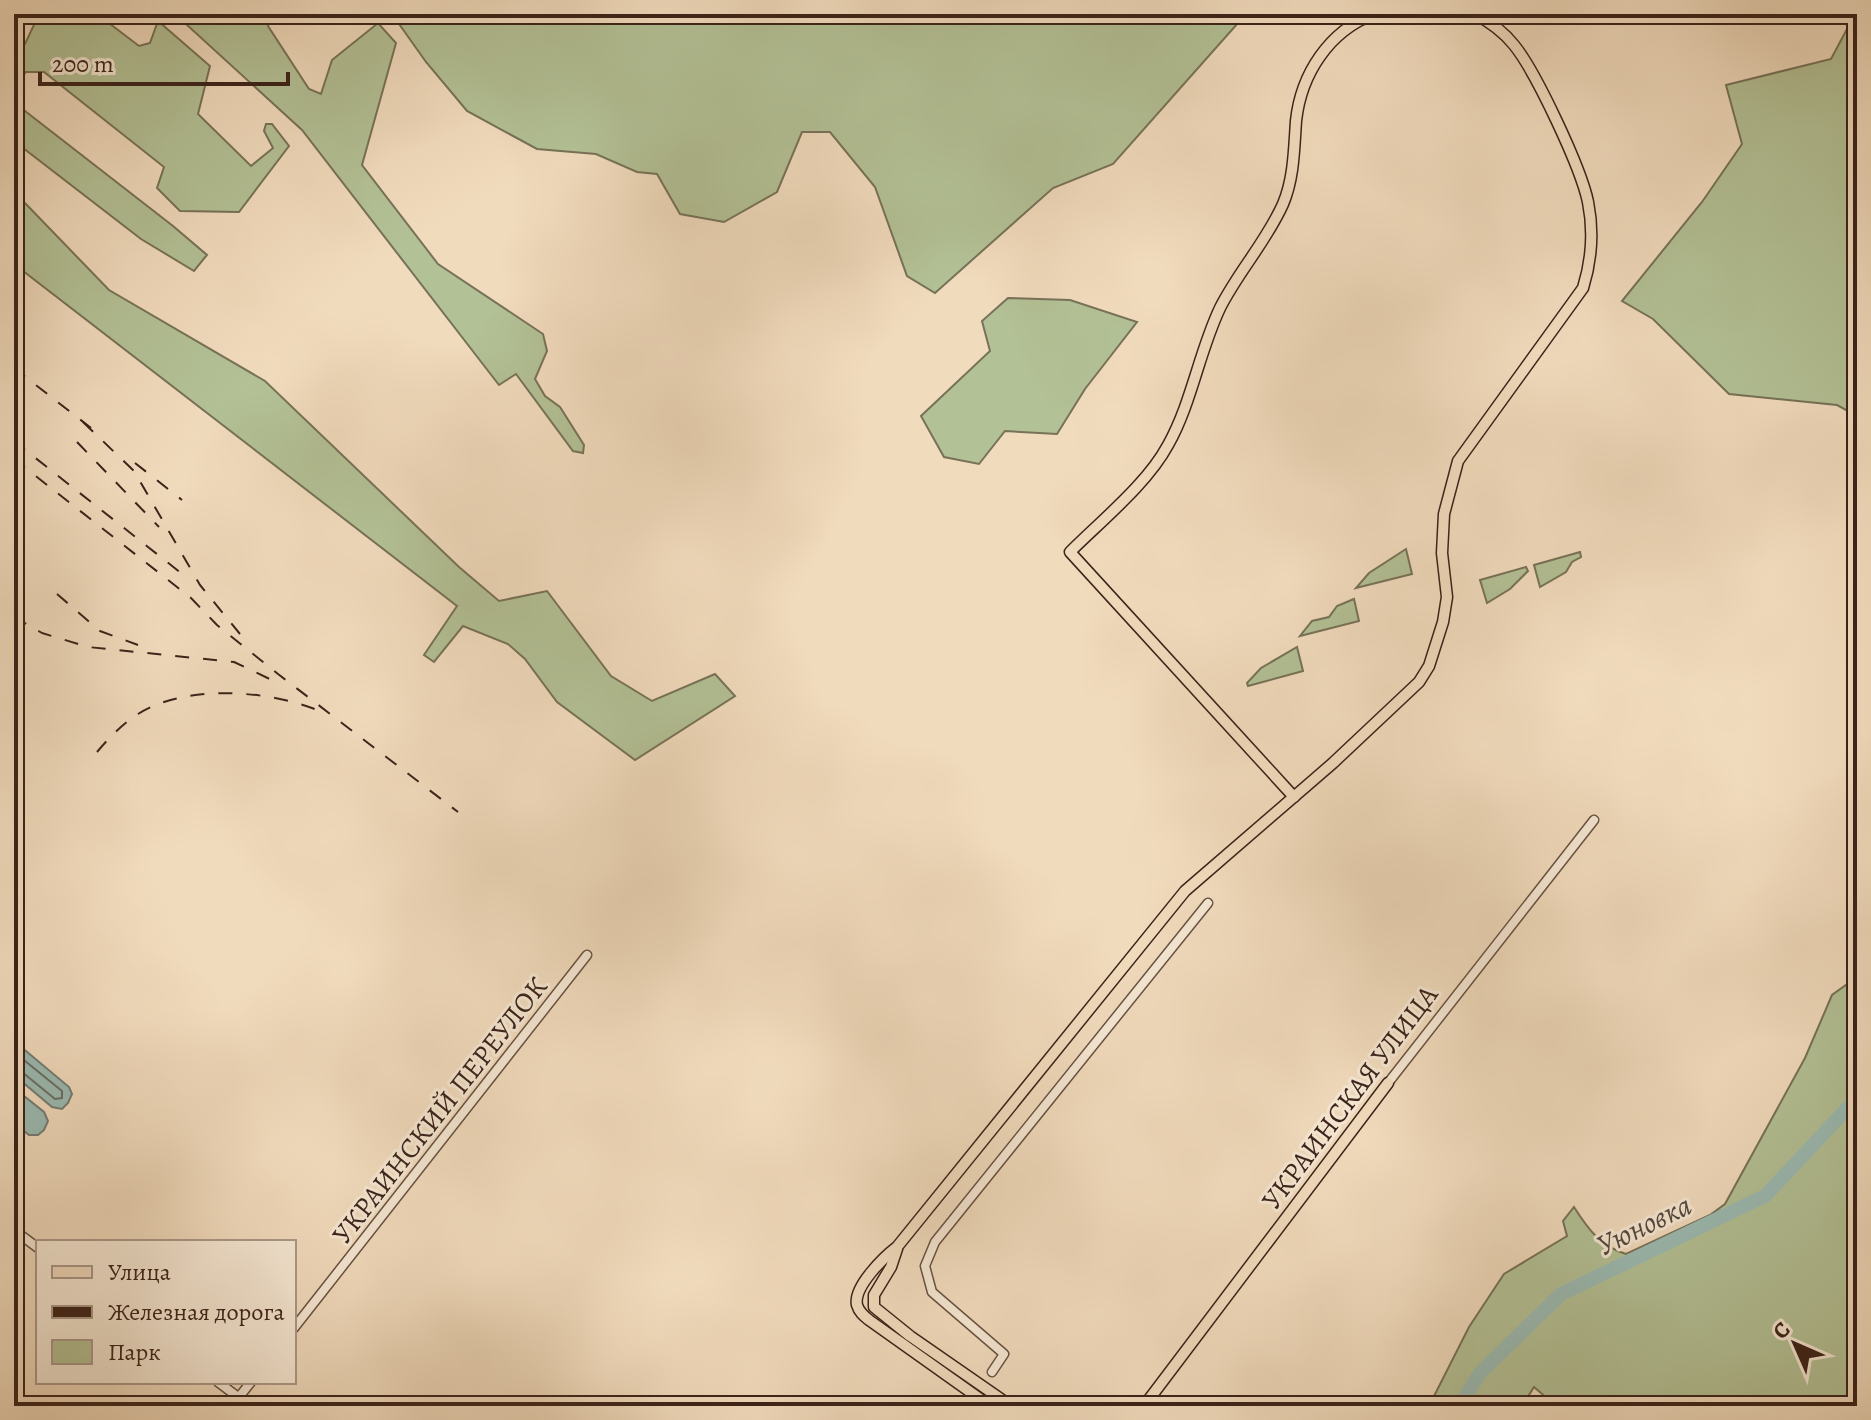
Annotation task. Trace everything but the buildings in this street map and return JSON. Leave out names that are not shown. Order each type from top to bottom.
[{"type":"main road","points":[[1294,797],[1070,552],[1152,470],[1167,447],[1179,423],[1220,309],[1268,235],[1284,201],[1295,153],[1301,93],[1311,69],[1341,31],[1374,14]]},
{"type":"main road","points":[[990,1406],[901,1345],[861,1313],[857,1296],[881,1259],[897,1247],[1185,891],[1385,716],[1419,682],[1429,666],[1443,622],[1447,597],[1442,553],[1444,514],[1458,461],[1583,288],[1592,237],[1585,187],[1551,110],[1523,58],[1500,30],[1475,14]]},
{"type":"main road","name":"УКРАИНСКАЯ УЛИЦА","points":[[1144,1406],[1388,1083]]},
{"type":"main road","points":[[897,1247],[891,1267],[874,1295],[874,1307],[910,1336],[1011,1406]]},
{"type":"street","name":"УКРАИНСКАЯ УЛИЦА","points":[[1388,1083],[1594,820]]},
{"type":"street","points":[[992,1372],[1004,1354],[932,1292],[925,1266],[935,1242],[1208,903]]},
{"type":"street","name":"УКРАИНСКИЙ ПЕРЕУЛОК","points":[[296,1325],[587,955]]},
{"type":"street","points":[[14,1230],[36,1246]]},
{"type":"street","points":[[221,1384],[250,1406]]},
{"type":"street","points":[[239,1397],[249,1384]]},
{"type":"green space","points":[[39,14],[97,14],[139,46],[150,43],[158,21],[210,66],[198,114],[251,166],[273,148],[264,131],[266,124],[272,124],[289,146],[239,212],[180,211],[157,188],[164,167],[44,72],[26,72],[14,85],[14,48],[25,44]]},
{"type":"green space","points":[[175,14],[272,14],[268,26],[309,89],[321,94],[332,60],[378,23],[396,43],[362,165],[438,264],[543,334],[547,351],[535,379],[545,396],[560,407],[584,445],[583,453],[573,451],[516,374],[499,385],[302,130]]},
{"type":"green space","points":[[392,14],[1246,14],[1113,164],[1053,188],[935,293],[907,276],[875,187],[830,132],[802,132],[777,192],[724,222],[680,214],[657,174],[637,172],[596,154],[537,149],[467,111],[426,62]]},
{"type":"green space","points":[[1855,14],[1857,416],[1837,405],[1729,394],[1653,319],[1622,301],[1702,202],[1742,144],[1726,85],[1831,59]]},
{"type":"green space","points":[[14,97],[16,104],[207,255],[194,271],[141,239],[14,141]]},
{"type":"green space","points":[[14,196],[25,203],[109,290],[265,381],[459,567],[499,601],[547,591],[611,676],[652,701],[715,674],[735,696],[635,760],[557,702],[525,659],[508,644],[463,626],[434,662],[424,655],[457,606],[14,264]]},
{"type":"green space","points":[[1008,298],[1070,300],[1137,322],[1085,389],[1057,434],[1005,431],[979,464],[944,457],[921,416],[990,351],[982,321]]},
{"type":"green space","points":[[1406,549],[1412,574],[1356,588],[1369,573]]},
{"type":"green space","points":[[1580,552],[1581,557],[1572,562],[1566,572],[1540,587],[1534,565]]},
{"type":"green space","points":[[1526,567],[1528,571],[1510,589],[1487,603],[1480,580]]},
{"type":"green space","points":[[1354,599],[1359,621],[1300,636],[1312,621],[1329,617],[1337,606]]},
{"type":"green space","points":[[1297,647],[1303,671],[1248,686],[1247,683],[1261,668]]},
{"type":"green space","points":[[1857,977],[1857,1406],[1556,1406],[1534,1387],[1522,1406],[1429,1406],[1469,1327],[1504,1274],[1567,1236],[1563,1221],[1574,1207],[1596,1236],[1626,1254],[1710,1215],[1725,1204],[1805,1058],[1832,995]]},
{"type":"water","points":[[14,1041],[69,1087],[72,1094],[62,1109],[52,1107],[14,1075]]},
{"type":"water","points":[[14,1088],[44,1112],[48,1121],[38,1135],[29,1135],[14,1123]]},
{"type":"waterway","name":"Уюновка","points":[[1460,1406],[1479,1374],[1561,1294],[1765,1196],[1857,1098]]},
{"type":"railway","points":[[14,368],[91,428]]},
{"type":"railway","points":[[83,422],[134,471],[200,585],[240,634]]},
{"type":"railway","points":[[14,441],[186,577]]},
{"type":"railway","points":[[77,442],[159,527]]},
{"type":"railway","points":[[14,459],[191,598],[217,625],[278,674],[458,812]]},
{"type":"railway","points":[[135,463],[182,500]]},
{"type":"railway","points":[[57,594],[100,631],[138,645]]},
{"type":"railway","points":[[14,617],[42,633],[88,647],[234,662],[276,682]]},
{"type":"railway","points":[[97,752],[138,714],[157,704],[179,698],[202,694],[251,695],[317,710]]}]
